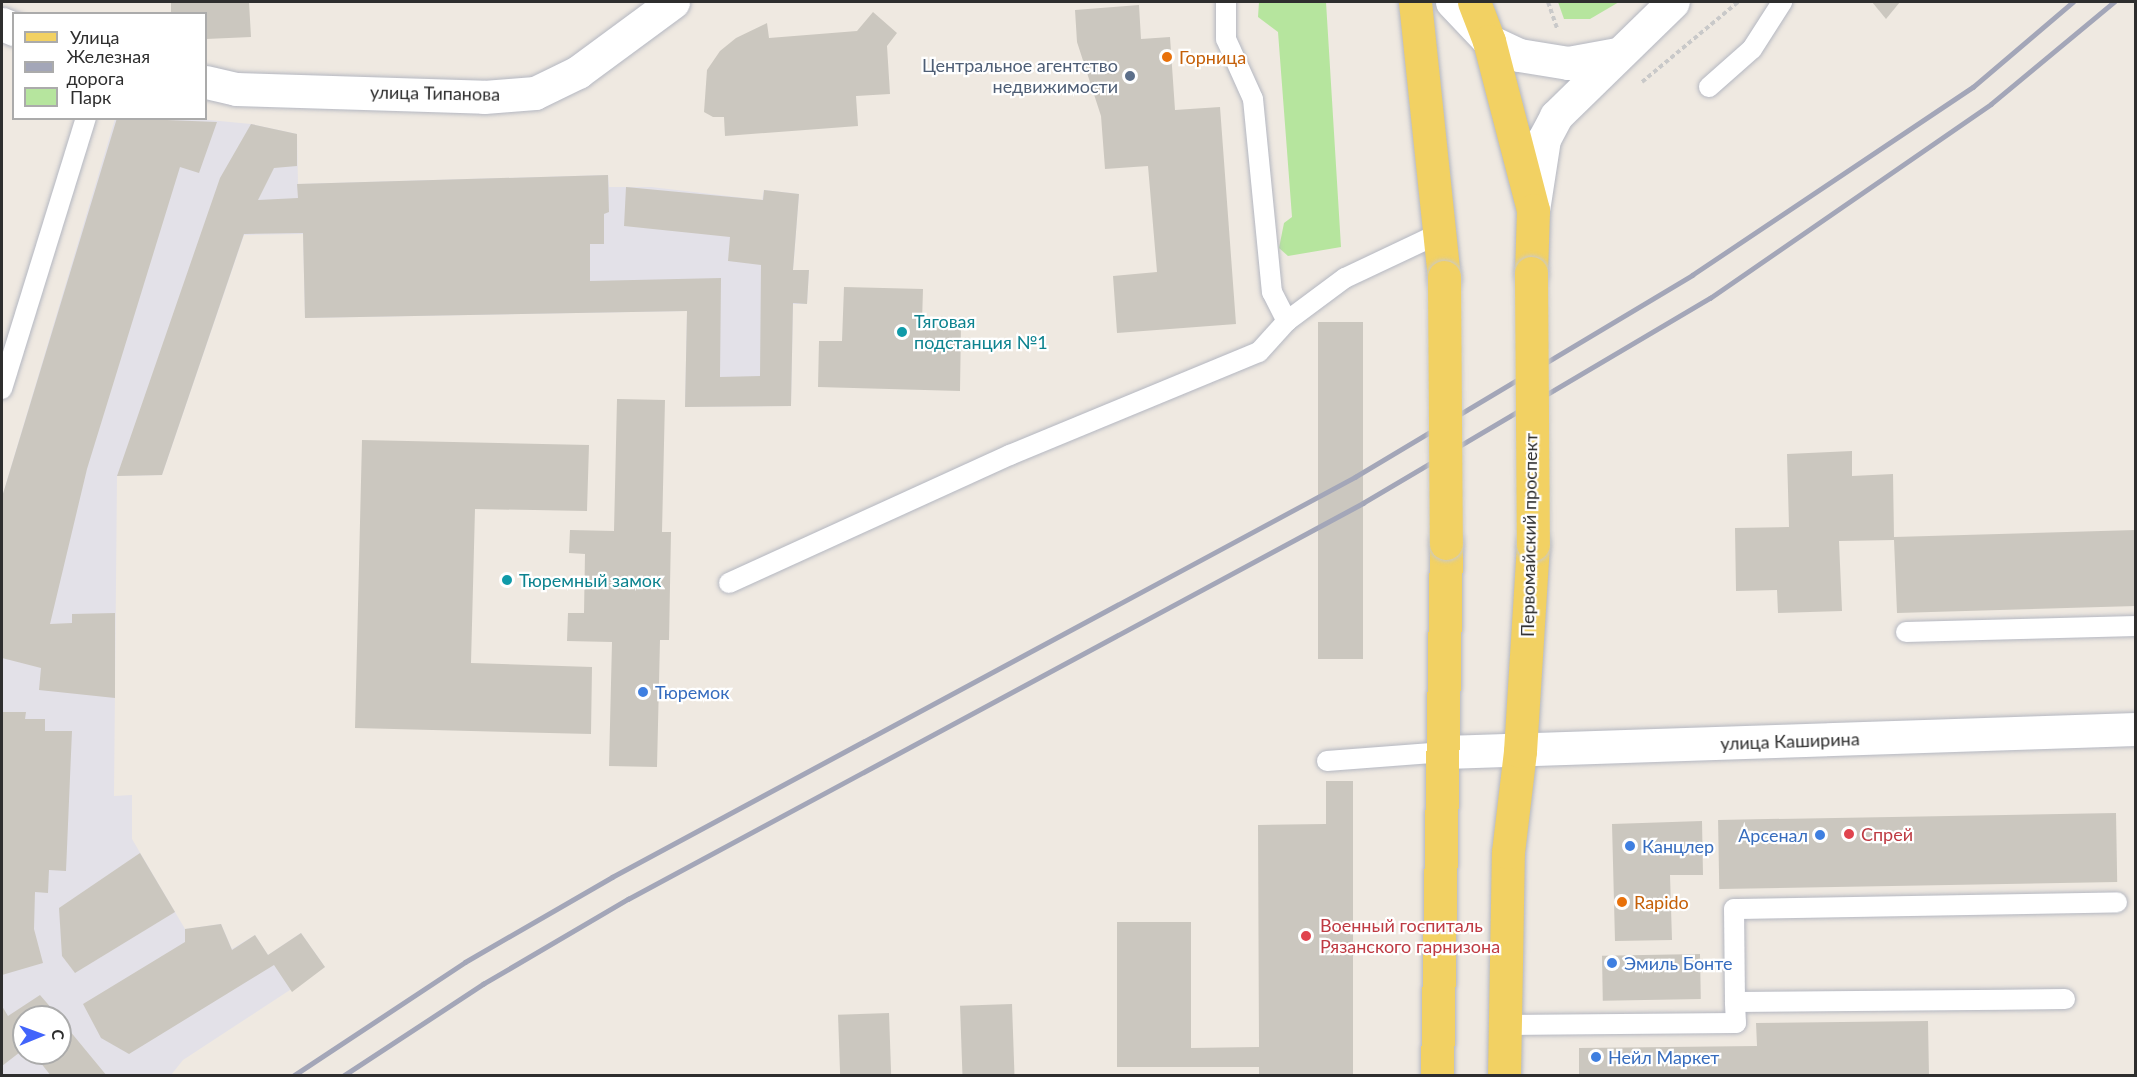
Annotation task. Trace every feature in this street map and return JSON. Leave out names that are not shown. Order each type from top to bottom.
[{"type":"main road","name":"улица Типанова","points":[[207,82],[236,89],[484,97],[535,93],[578,72],[668,2]]},
{"type":"main road","points":[[1415,2],[1444,277],[1445,752],[1439,853],[1437,1076]]},
{"type":"main road","points":[[1452,2],[1489,41],[1541,61],[1568,63],[1627,45],[1648,13],[1647,2]]},
{"type":"main road","name":"Первомайский проспект","points":[[1474,2],[1489,41],[1533,210],[1531,273],[1533,544],[1520,751],[1508,852],[1504,1076]]},
{"type":"main road","points":[[1533,210],[1544,139],[1556,116],[1673,2]]},
{"type":"main road","name":"улица Каширина","points":[[1445,752],[2136,729]]},
{"type":"lane","points":[[1226,2],[1226,39],[1253,99],[1272,292],[1287,321]]},
{"type":"lane","points":[[1709,87],[1752,50],[1782,2]]},
{"type":"lane","points":[[2,389],[85,120]]},
{"type":"lane","points":[[729,583],[1010,455],[1259,352],[1287,321],[1345,278],[1440,233]]},
{"type":"lane","points":[[1906,632],[2136,626]]},
{"type":"lane","points":[[1327,761],[1445,752]]},
{"type":"lane","points":[[1505,1025],[1736,1023],[1734,909],[2117,902]]},
{"type":"lane","points":[[1735,1002],[2065,999]]},
{"type":"path","points":[[1634,89],[1738,2]]},
{"type":"shaded area","points":[[115,120],[207,120],[251,124],[297,134],[298,184],[608,175],[609,187],[651,187],[762,200],[764,190],[799,194],[793,270],[809,270],[807,304],[793,304],[791,406],[685,407],[687,311],[305,318],[303,234],[244,235],[162,475],[117,476],[114,796],[132,795],[132,839],[185,929],[221,924],[232,949],[255,935],[268,955],[301,933],[325,967],[183,1060],[171,1075],[2,1076],[2,497]]},
{"type":"green space","points":[[1259,2],[1326,2],[1341,247],[1288,256],[1279,248],[1284,223],[1292,217],[1278,32],[1258,17]]},
{"type":"green space","points":[[1558,2],[1619,2],[1590,19],[1564,19]]},
{"type":"building","points":[[171,2],[249,2],[251,37],[207,39],[207,12],[171,12]]},
{"type":"building","points":[[1872,2],[1900,2],[1886,19]]},
{"type":"building","points":[[1139,5],[1141,39],[1170,37],[1175,110],[1220,107],[1236,324],[1117,333],[1113,276],[1157,272],[1148,166],[1105,169],[1101,116],[1077,42],[1075,10]]},
{"type":"building","points":[[873,12],[897,33],[887,46],[890,94],[856,96],[858,126],[725,136],[724,117],[713,117],[704,112],[707,70],[720,51],[736,38],[767,23],[769,38],[857,31]]},
{"type":"building","points":[[116,120],[217,122],[199,173],[180,167],[87,469],[50,624],[72,623],[72,614],[115,613],[115,698],[39,690],[41,668],[2,658],[2,497]]},
{"type":"building","points":[[251,124],[297,134],[297,166],[274,168],[258,200],[298,198],[297,184],[608,175],[609,212],[604,214],[604,244],[590,244],[590,281],[721,278],[720,377],[760,376],[761,265],[728,261],[730,237],[624,226],[626,187],[763,200],[764,190],[799,194],[793,270],[809,270],[807,304],[793,303],[791,406],[685,407],[687,311],[305,318],[303,233],[244,234],[162,475],[117,476],[220,178]]},
{"type":"building","name":"Тяговая подстанция №1","points":[[844,287],[923,289],[922,322],[961,323],[960,391],[818,387],[819,341],[842,341]]},
{"type":"building","points":[[1318,322],[1363,322],[1363,659],[1318,659]]},
{"type":"building","points":[[617,399],[665,400],[662,532],[671,532],[669,640],[660,640],[657,767],[609,766],[612,642],[567,641],[568,613],[584,613],[585,554],[569,553],[570,530],[614,531]]},
{"type":"building","points":[[362,440],[589,445],[587,511],[475,509],[471,663],[592,667],[591,734],[355,728]]},
{"type":"building","points":[[1852,451],[1852,476],[1893,474],[1894,537],[2136,530],[2136,606],[1897,613],[1894,540],[1839,541],[1842,611],[1778,613],[1777,590],[1736,591],[1735,528],[1789,527],[1787,454]]},
{"type":"building","points":[[2,712],[26,712],[25,719],[45,719],[45,731],[72,731],[66,871],[49,870],[48,893],[35,892],[34,929],[43,963],[2,975]]},
{"type":"building","name":"Военный госпиталь Рязанского гарнизона","points":[[1326,781],[1353,781],[1353,1076],[1259,1076],[1259,1067],[1117,1067],[1117,922],[1191,922],[1191,1048],[1259,1047],[1258,825],[1326,824]]},
{"type":"building","points":[[2116,813],[2117,882],[1719,889],[1718,820]]},
{"type":"building","points":[[1702,821],[1703,875],[1670,875],[1672,940],[1615,941],[1612,824]]},
{"type":"building","points":[[140,853],[175,912],[75,973],[62,956],[59,908]]},
{"type":"building","points":[[221,924],[232,950],[255,935],[268,955],[301,933],[325,967],[292,992],[274,965],[129,1054],[101,1038],[83,1004],[185,942],[185,929]]},
{"type":"building","points":[[1700,954],[1701,999],[1603,1001],[1602,956]]},
{"type":"building","points":[[40,995],[49,1005],[25,1005]]},
{"type":"building","points":[[1012,1004],[1015,1076],[962,1076],[960,1006]]},
{"type":"building","points":[[2,1006],[8,1016],[12,1013],[12,1058],[2,1066]]},
{"type":"building","points":[[889,1013],[891,1076],[840,1076],[838,1015]]},
{"type":"building","points":[[1928,1021],[1929,1076],[1579,1076],[1579,1048],[1757,1046],[1756,1023]]},
{"type":"building","points":[[72,1034],[107,1076],[51,1076],[42,1065],[72,1065]]},
{"type":"railway","points":[[293,1076],[465,962],[612,877],[1355,477],[1692,275],[1973,87],[2073,2]]},
{"type":"railway","points":[[343,1076],[483,984],[628,899],[1363,503],[1710,298],[1991,104],[2114,2]]},
{"type":"place","name":"Горница","points":[[1167,57]]},
{"type":"place","name":"Центральное агентство недвижимости","points":[[1130,76]]},
{"type":"place","name":"Тяговая подстанция №1","points":[[902,332]]},
{"type":"place","name":"Тюремный замок","points":[[507,580]]},
{"type":"place","name":"Тюремок","points":[[643,692]]},
{"type":"place","name":"Спрей","points":[[1849,834]]},
{"type":"place","name":"Арсенал","points":[[1820,835]]},
{"type":"place","name":"Канцлер","points":[[1630,846]]},
{"type":"place","name":"Rapido","points":[[1622,902]]},
{"type":"place","name":"Военный госпиталь Рязанского гарнизона","points":[[1306,936]]},
{"type":"place","name":"Эмиль Бонте","points":[[1612,963]]},
{"type":"place","name":"Нейл Маркет","points":[[1596,1057]]}]
